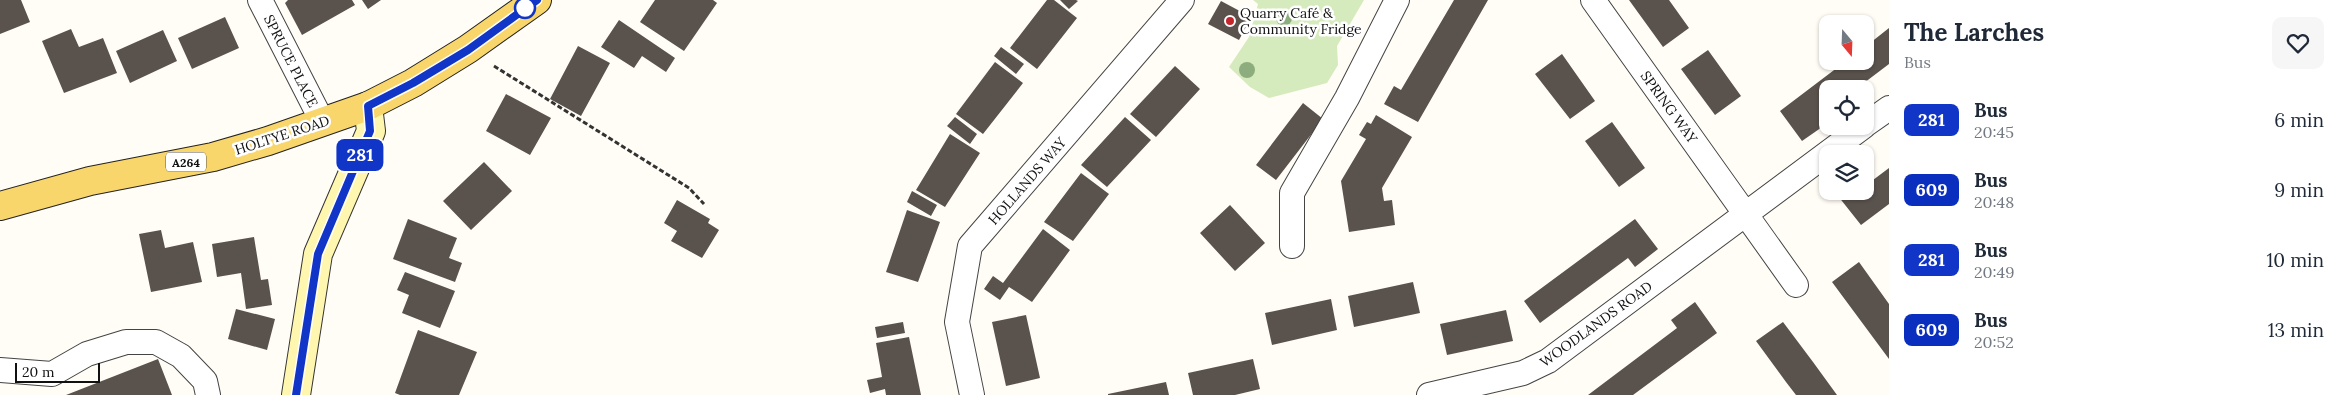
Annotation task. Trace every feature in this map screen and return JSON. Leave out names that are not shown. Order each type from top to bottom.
[{"type":"main road","name":"HOLTYE ROAD","points":[[0,206],[90,181],[213,157],[368,106],[413,83],[468,50],[537,0]]},
{"type":"street","name":"SPRUCE PLACE","points":[[260,0],[323,122]]},
{"type":"street","name":"HOLLANDS WAY","points":[[972,395],[957,322],[970,246],[1182,0]]},
{"type":"street","points":[[1292,246],[1292,194],[1347,98],[1397,0]]},
{"type":"street","name":"SPRING WAY","points":[[1593,0],[1745,213]]},
{"type":"street","points":[[296,395],[318,254],[370,131],[368,106]]},
{"type":"street","name":"WOODLANDS ROAD","points":[[1874,119],[1889,108]]},
{"type":"street","name":"WOODLANDS ROAD","points":[[1429,395],[1523,373],[1548,361],[1852,135]]},
{"type":"street","points":[[1745,213],[1796,285]]},
{"type":"street","points":[[0,370],[52,374],[87,354],[126,342],[156,342],[181,356],[205,380],[208,395]]},
{"type":"path","points":[[468,50],[689,188],[704,204]]},
{"type":"green space","points":[[1253,0],[1364,0],[1337,46],[1338,65],[1327,83],[1269,98],[1250,87],[1229,67],[1249,37],[1258,4]]},
{"type":"building","points":[[0,0],[21,0],[30,22],[0,34]]},
{"type":"building","points":[[288,0],[352,0],[355,5],[302,35],[285,3]]},
{"type":"building","points":[[362,0],[381,0],[368,9]]},
{"type":"building","points":[[655,0],[713,0],[717,3],[684,51],[640,22]]},
{"type":"building","points":[[1047,0],[1054,0],[1077,18],[1037,69],[1010,48]]},
{"type":"building","points":[[1060,0],[1076,0],[1078,1],[1069,9]]},
{"type":"building","points":[[1454,0],[1488,0],[1418,122],[1384,104],[1394,86],[1401,90]]},
{"type":"building","points":[[1629,0],[1669,0],[1689,28],[1663,47]]},
{"type":"building","name":"Quarry Café & Community Fridge","points":[[1221,1],[1251,17],[1239,40],[1208,24]]},
{"type":"building","points":[[225,17],[239,48],[192,69],[178,38]]},
{"type":"building","points":[[619,20],[675,58],[666,72],[642,56],[634,68],[601,47]]},
{"type":"building","points":[[1889,28],[1889,64],[1868,80],[1821,80],[1834,70],[1874,70],[1874,40]]},
{"type":"building","points":[[71,29],[79,47],[103,38],[117,73],[64,93],[42,41]]},
{"type":"building","points":[[163,30],[177,61],[130,83],[116,51]]},
{"type":"building","points":[[578,46],[610,63],[581,116],[550,99]]},
{"type":"building","points":[[1001,47],[1024,64],[1016,74],[994,56]]},
{"type":"building","points":[[1708,50],[1741,96],[1715,115],[1681,69]]},
{"type":"building","points":[[1562,54],[1595,101],[1570,119],[1535,74]]},
{"type":"building","points":[[995,62],[1023,83],[983,134],[956,114]]},
{"type":"building","points":[[1175,66],[1200,89],[1156,137],[1130,114]]},
{"type":"building","points":[[1819,81],[1819,129],[1802,141],[1780,111]]},
{"type":"building","points":[[506,94],[551,118],[530,155],[486,131]]},
{"type":"building","points":[[1303,103],[1323,119],[1276,180],[1256,165]]},
{"type":"building","points":[[1376,115],[1412,137],[1382,188],[1384,201],[1392,200],[1395,225],[1349,232],[1341,181],[1366,139],[1359,135],[1367,122],[1371,124]]},
{"type":"building","points":[[955,117],[977,134],[970,144],[947,126]]},
{"type":"building","points":[[1125,117],[1151,140],[1107,187],[1081,165]]},
{"type":"building","points":[[1612,122],[1645,168],[1619,187],[1585,141]]},
{"type":"building","points":[[950,134],[980,153],[945,207],[916,190]]},
{"type":"building","points":[[484,162],[512,191],[471,230],[443,201]]},
{"type":"building","points":[[1889,168],[1889,204],[1861,225],[1841,200],[1874,200],[1874,179]]},
{"type":"building","points":[[1081,173],[1109,194],[1073,241],[1044,222]]},
{"type":"building","points":[[912,191],[937,205],[931,216],[907,202]]},
{"type":"building","points":[[677,200],[710,219],[708,223],[719,230],[702,258],[671,241],[677,231],[664,223]]},
{"type":"building","points":[[1230,205],[1265,243],[1235,271],[1200,233]]},
{"type":"building","points":[[907,210],[940,222],[918,282],[886,272]]},
{"type":"building","points":[[408,219],[457,238],[449,258],[462,263],[455,282],[393,259]]},
{"type":"building","points":[[1635,219],[1658,249],[1635,267],[1628,258],[1540,323],[1524,301]]},
{"type":"building","points":[[1043,229],[1070,250],[1032,302],[1009,287],[1000,300],[984,289],[993,276],[1003,283]]},
{"type":"building","points":[[161,230],[165,248],[193,242],[202,282],[151,292],[139,234]]},
{"type":"building","points":[[254,237],[261,280],[268,279],[272,305],[246,309],[241,273],[217,277],[212,244]]},
{"type":"building","points":[[1859,262],[1889,304],[1889,359],[1832,282]]},
{"type":"building","points":[[405,272],[455,291],[440,328],[402,313],[409,295],[397,290]]},
{"type":"building","points":[[1413,282],[1420,313],[1354,327],[1348,296]]},
{"type":"building","points":[[1331,299],[1337,330],[1272,345],[1265,313]]},
{"type":"building","points":[[1695,302],[1717,333],[1633,395],[1588,395],[1677,328],[1671,320]]},
{"type":"building","points":[[236,309],[275,319],[267,350],[228,339]]},
{"type":"building","points":[[1506,310],[1513,341],[1447,355],[1440,324]]},
{"type":"building","points":[[1026,315],[1040,378],[1006,386],[992,322]]},
{"type":"building","points":[[903,322],[905,333],[877,338],[875,327]]},
{"type":"building","points":[[1783,322],[1837,395],[1796,395],[1786,382],[1756,341]]},
{"type":"building","points":[[418,330],[477,352],[459,395],[400,395],[395,393]]},
{"type":"building","points":[[909,337],[921,395],[886,395],[885,389],[870,393],[867,380],[882,377],[876,343]]},
{"type":"building","points":[[158,359],[172,395],[66,395]]},
{"type":"building","points":[[1253,359],[1260,389],[1235,395],[1193,395],[1188,373]]},
{"type":"building","points":[[1166,382],[1169,395],[1108,395],[1108,394]]},
{"type":"bus line","name":"281","points":[[296,395],[318,254],[370,131],[368,106],[413,83],[468,50],[537,0]]},
{"type":"place","name":"Quarry Café & Community Fridge","points":[[1230,21]]}]
